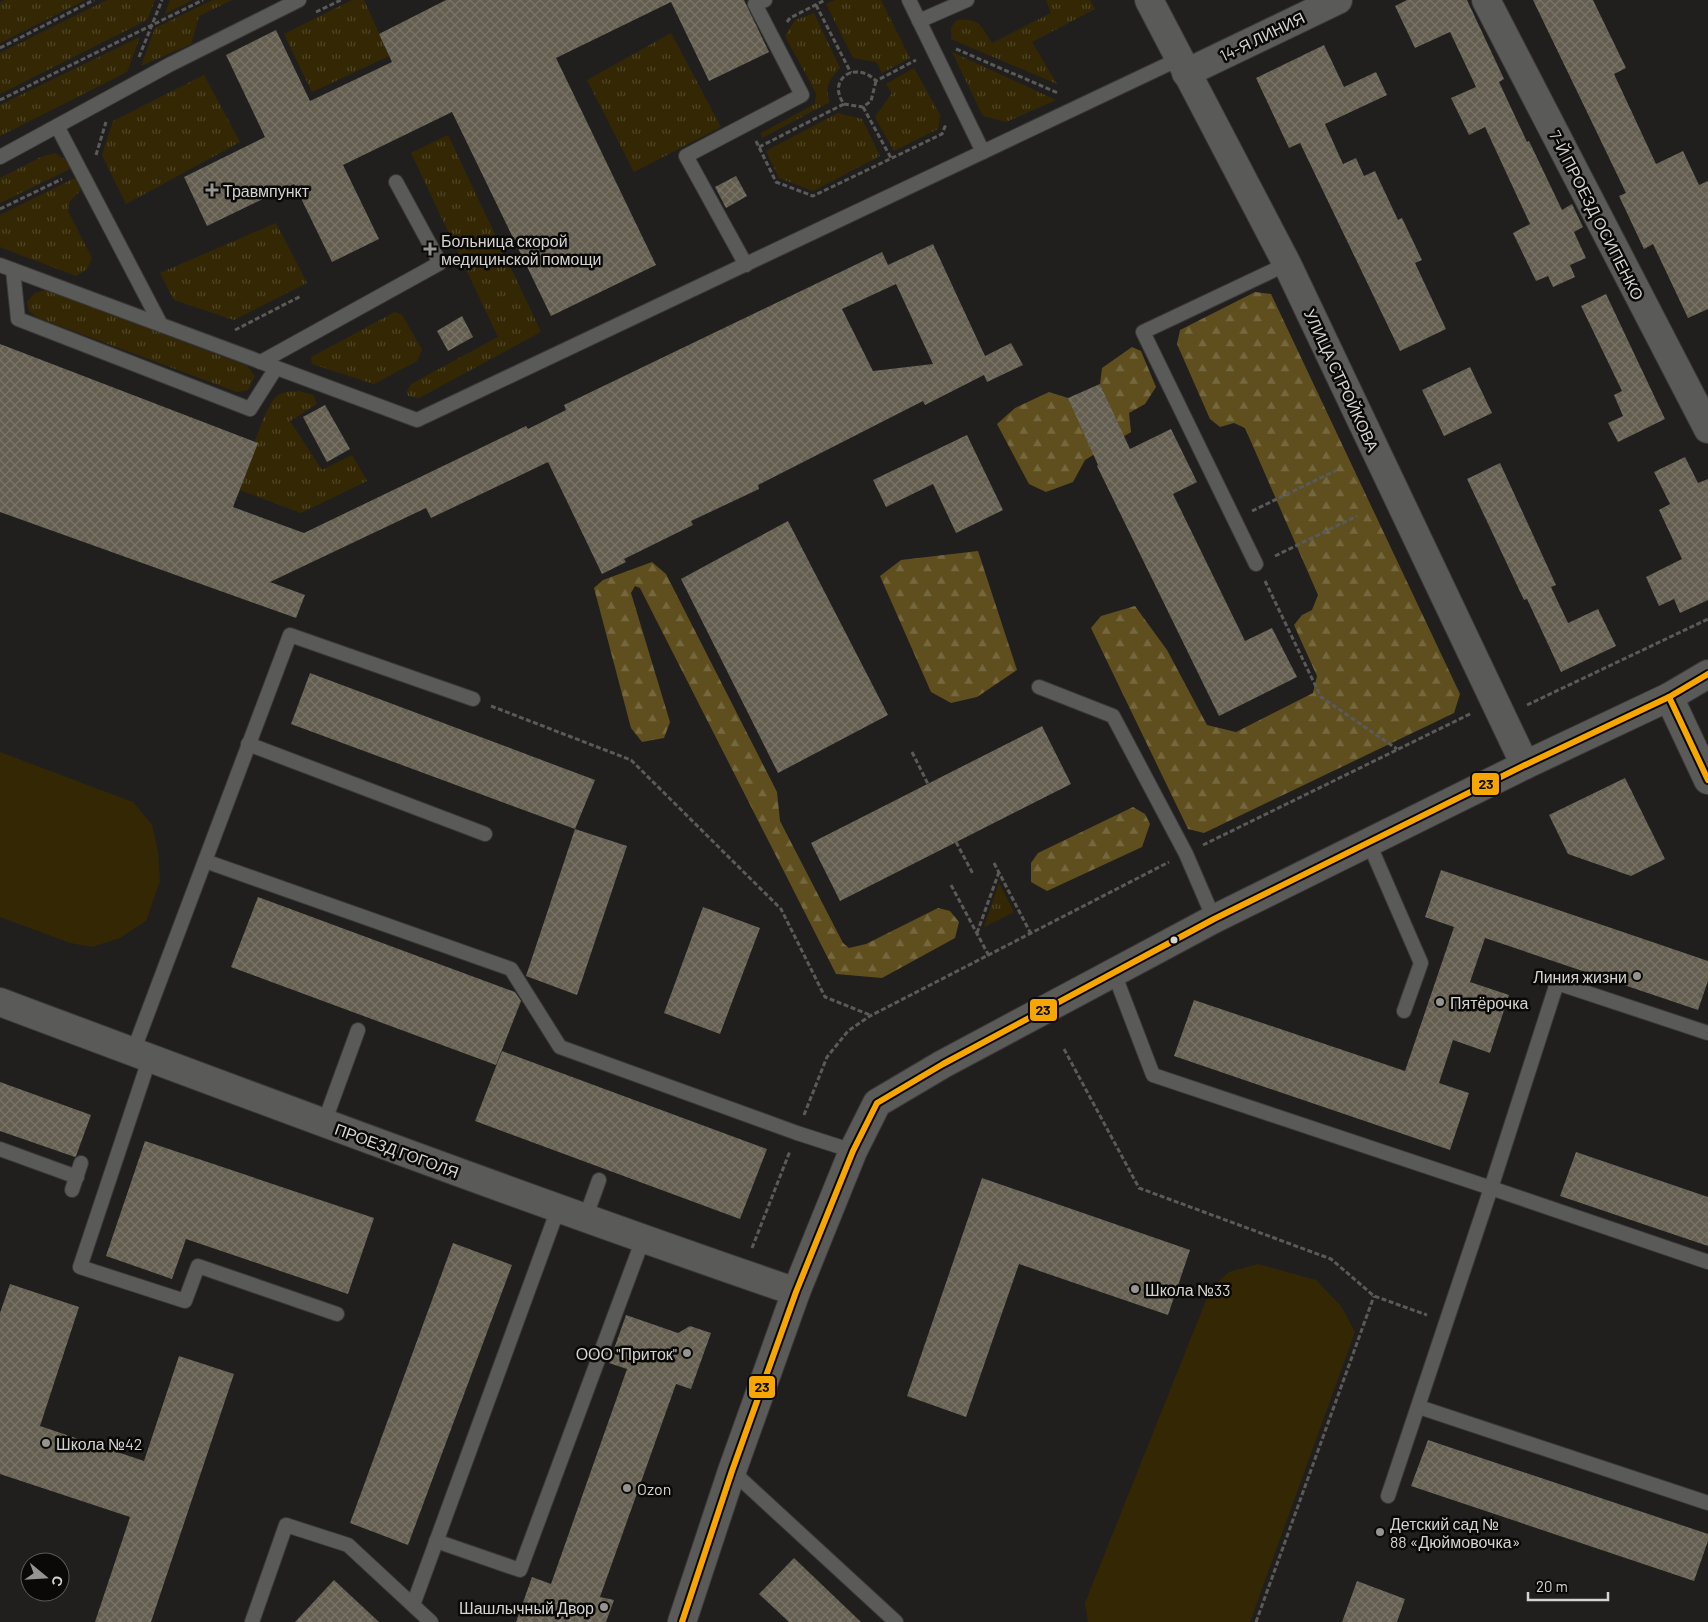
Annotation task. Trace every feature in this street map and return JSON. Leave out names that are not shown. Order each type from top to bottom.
[{"type":"street","name":"УЛИЦА СТРОЙКОВА","points":[[1149,0],[1287,264],[1524,765]]},
{"type":"street","name":"14-Я ЛИНИЯ","points":[[1183,66],[1338,0]]},
{"type":"street","name":"7-Й ПРОЕЗД ОСИПЕНКО","points":[[1486,0],[1708,429]]},
{"type":"street","points":[[682,1622],[732,1471],[796,1292],[854,1151],[877,1103],[943,1064],[1214,919],[1524,765],[1669,697],[1708,674]]},
{"type":"street","points":[[1669,697],[1708,780]]},
{"type":"street","name":"ПРОЕЗД ГОГОЛЯ","points":[[0,1002],[141,1056],[585,1219],[796,1292]]},
{"type":"lane","points":[[0,157],[169,65],[299,0]]},
{"type":"lane","points":[[746,265],[686,156],[802,95],[755,4],[765,0]]},
{"type":"lane","points":[[909,0],[983,152]]},
{"type":"lane","points":[[919,21],[967,0]]},
{"type":"lane","points":[[0,265],[417,420],[1084,105],[1183,66]]},
{"type":"lane","points":[[57,126],[161,325]]},
{"type":"lane","points":[[261,362],[440,263],[396,182]]},
{"type":"lane","points":[[1256,564],[1143,332],[1287,264]]},
{"type":"lane","points":[[14,270],[18,319],[250,409],[276,368]]},
{"type":"lane","points":[[337,1314],[198,1266],[185,1301],[80,1267],[141,1056],[204,861],[290,635],[473,699]]},
{"type":"lane","points":[[1039,687],[1113,716],[1186,854],[1214,919]]},
{"type":"lane","points":[[248,744],[485,834]]},
{"type":"lane","points":[[1368,842],[1421,963],[1404,1011]]},
{"type":"lane","points":[[204,861],[511,969],[560,1047],[797,1133],[854,1151]]},
{"type":"lane","points":[[1114,973],[1153,1075],[1708,1262]]},
{"type":"lane","points":[[1388,1496],[1558,982],[1708,1033]]},
{"type":"lane","points":[[324,1123],[358,1030]]},
{"type":"lane","points":[[0,1149],[77,1177]]},
{"type":"lane","points":[[585,1219],[599,1180]]},
{"type":"lane","points":[[413,1605],[558,1208]]},
{"type":"lane","points":[[436,1541],[520,1570],[643,1239]]},
{"type":"lane","points":[[1419,1407],[1708,1503]]},
{"type":"lane","points":[[732,1471],[896,1622]]},
{"type":"lane","points":[[252,1622],[286,1525],[348,1545],[431,1622]]},
{"type":"path","points":[[0,48],[94,0]]},
{"type":"path","points":[[0,100],[203,0]]},
{"type":"path","points":[[783,29],[790,18],[826,0]]},
{"type":"path","points":[[816,5],[851,73]]},
{"type":"path","points":[[934,51],[949,46],[1084,105]]},
{"type":"path","points":[[759,147],[844,104],[863,107],[871,101],[876,81],[919,58],[923,67]]},
{"type":"path","points":[[844,104],[838,95],[838,85],[846,74],[857,71],[868,74],[876,81]]},
{"type":"path","points":[[863,107],[891,158]]},
{"type":"path","points":[[757,135],[756,141],[776,182],[813,196],[942,134],[948,117]]},
{"type":"path","points":[[228,327],[236,330],[301,296]]},
{"type":"path","points":[[1234,519],[1337,470]]},
{"type":"path","points":[[1357,516],[1256,564],[1321,698],[1397,750]]},
{"type":"path","points":[[1502,717],[1708,619]]},
{"type":"path","points":[[473,699],[631,760],[781,909],[824,997],[870,1016]]},
{"type":"path","points":[[912,752],[928,784]]},
{"type":"path","points":[[956,842],[973,874]]},
{"type":"path","points":[[994,863],[1031,934]]},
{"type":"path","points":[[977,934],[999,872]]},
{"type":"path","points":[[951,885],[989,956]]},
{"type":"path","points":[[1064,1049],[1139,1188],[1331,1258],[1374,1296],[1447,1322]]},
{"type":"path","points":[[1256,1622],[1374,1296]]},
{"type":"green space","points":[[5,0],[85,0],[0,43],[0,3]]},
{"type":"green space","points":[[107,0],[155,0],[147,20],[0,94],[0,53]]},
{"type":"green space","points":[[170,0],[192,0],[165,14]]},
{"type":"green space","points":[[213,0],[232,0],[199,16],[191,44],[141,66],[155,28]]},
{"type":"green space","points":[[352,0],[364,0],[389,56],[312,92],[284,34]]},
{"type":"green space","points":[[835,0],[881,0],[910,58],[882,73],[876,62],[853,58],[826,4]]},
{"type":"green space","points":[[1046,0],[1090,0],[1095,9],[1032,42],[1057,84],[951,39],[951,27],[957,20],[971,20],[979,24],[992,43],[1051,13]]},
{"type":"green space","points":[[814,13],[840,68],[829,84],[827,92],[830,102],[762,138],[761,133],[815,104],[816,93],[785,36],[795,20]]},
{"type":"green space","points":[[671,33],[721,127],[634,172],[587,80]]},
{"type":"green space","points":[[140,37],[127,72],[0,136],[0,105]]},
{"type":"green space","points":[[952,52],[1056,100],[1006,122],[983,116]]},
{"type":"green space","points":[[914,68],[940,115],[938,129],[894,151],[875,117],[892,93],[886,84]]},
{"type":"green space","points":[[204,75],[240,142],[126,204],[102,155],[113,121]]},
{"type":"green space","points":[[838,113],[862,119],[880,156],[813,191],[779,178],[766,151]]},
{"type":"green space","points":[[448,135],[541,332],[419,398],[408,396],[407,391],[411,384],[498,337],[411,153]]},
{"type":"green space","points":[[55,153],[66,160],[70,169],[0,203],[0,178],[41,157]]},
{"type":"green space","points":[[75,178],[81,190],[70,201],[68,211],[92,258],[87,269],[76,276],[0,247],[0,215]]},
{"type":"green space","points":[[276,223],[307,283],[234,320],[174,300],[160,273]]},
{"type":"green space","points":[[46,290],[247,366],[255,376],[248,390],[237,392],[36,317],[29,311],[27,302],[35,293]]},
{"type":"green space","points":[[1255,292],[1271,294],[1460,694],[1454,713],[1204,833],[1188,829],[1091,628],[1101,616],[1135,606],[1167,650],[1207,725],[1236,732],[1313,693],[1317,676],[1294,625],[1302,615],[1312,610],[1318,595],[1245,428],[1234,423],[1220,427],[1210,419],[1177,344],[1180,330]]},
{"type":"green space","points":[[395,312],[402,315],[422,350],[417,361],[374,384],[312,364],[311,357]]},
{"type":"green space","points":[[1132,347],[1141,351],[1156,387],[1145,404],[1129,413],[1131,432],[1085,460],[1073,482],[1046,492],[1029,484],[997,424],[1015,408],[1049,392],[1068,398],[1119,426],[1100,384],[1102,368]]},
{"type":"green space","points":[[299,391],[313,395],[317,404],[290,421],[322,470],[352,455],[367,481],[301,513],[240,490],[256,440],[272,402],[282,393]]},
{"type":"green space","points":[[978,551],[1017,670],[977,697],[951,703],[931,692],[880,576],[901,560]]},
{"type":"green space","points":[[652,562],[666,574],[777,792],[780,821],[843,943],[849,948],[866,944],[938,908],[950,911],[959,922],[955,938],[882,978],[836,974],[640,588],[635,586],[631,593],[670,722],[664,738],[642,742],[631,728],[594,588],[603,580]]},
{"type":"green space","points":[[0,752],[133,802],[152,825],[158,852],[160,881],[146,921],[120,938],[92,947],[70,943],[0,917]]},
{"type":"green space","points":[[1133,807],[1145,814],[1150,824],[1142,847],[1047,891],[1031,882],[1031,863],[1038,853]]},
{"type":"green space","points":[[999,883],[1014,912],[984,927]]},
{"type":"green space","points":[[1258,1264],[1316,1280],[1341,1306],[1355,1332],[1250,1622],[1088,1622],[1085,1603],[1211,1288],[1229,1272]]},
{"type":"building","points":[[446,0],[744,0],[769,52],[709,81],[671,2],[556,58],[656,265],[551,316],[452,112],[343,165],[379,239],[332,262],[294,184],[207,226],[184,177],[265,137],[226,55],[276,30],[310,101],[392,62],[379,34]]},
{"type":"building","points":[[1407,0],[1467,0],[1504,79],[1499,82],[1527,142],[1529,141],[1562,210],[1572,204],[1583,227],[1574,232],[1586,258],[1570,265],[1575,277],[1553,287],[1548,276],[1536,281],[1513,233],[1530,224],[1485,127],[1469,135],[1451,98],[1476,87],[1450,32],[1415,48],[1395,6]]},
{"type":"building","points":[[1533,0],[1593,0],[1626,68],[1614,74],[1656,164],[1683,151],[1699,185],[1708,181],[1708,309],[1688,318],[1653,244],[1644,249],[1619,196],[1626,193]]},
{"type":"building","points":[[1324,45],[1344,87],[1376,72],[1387,95],[1325,124],[1343,164],[1356,158],[1364,176],[1375,171],[1398,220],[1402,218],[1422,260],[1415,263],[1446,329],[1400,351],[1300,143],[1289,148],[1256,78]]},
{"type":"building","points":[[736,176],[747,196],[726,208],[715,187]]},
{"type":"building","points":[[933,244],[985,356],[1011,343],[1023,365],[987,382],[984,375],[925,405],[923,401],[758,485],[759,489],[691,521],[693,525],[624,559],[626,562],[602,574],[548,462],[431,518],[426,508],[270,582],[305,595],[296,618],[0,512],[0,344],[258,443],[233,507],[304,533],[526,426],[528,429],[566,410],[564,405],[882,252],[888,265]],"holes":[[[896,284],[933,364],[873,371],[842,309]]]},
{"type":"building","points":[[1606,294],[1665,419],[1618,442],[1608,423],[1623,416],[1614,395],[1622,391],[1581,306]]},
{"type":"building","points":[[462,316],[473,337],[448,351],[437,331]]},
{"type":"building","points":[[1470,367],[1492,413],[1444,436],[1422,390]]},
{"type":"building","points":[[1100,384],[1130,449],[1171,429],[1197,482],[1173,494],[1245,641],[1272,628],[1297,677],[1219,716],[1097,466],[1068,398]]},
{"type":"building","points":[[325,405],[350,449],[327,462],[303,417]]},
{"type":"building","points":[[967,435],[1003,510],[956,533],[933,484],[886,507],[873,480]]},
{"type":"building","points":[[1685,457],[1698,483],[1708,479],[1708,600],[1680,613],[1674,599],[1659,606],[1646,577],[1682,559],[1659,510],[1670,504],[1654,472]]},
{"type":"building","points":[[1500,463],[1556,585],[1551,587],[1568,623],[1598,609],[1616,646],[1561,672],[1527,599],[1524,600],[1467,479]]},
{"type":"building","points":[[788,521],[888,715],[778,773],[681,579]]},
{"type":"building","points":[[310,673],[595,780],[575,829],[291,724]]},
{"type":"building","points":[[1042,726],[1071,784],[840,901],[811,843]]},
{"type":"building","points":[[1625,778],[1665,859],[1631,876],[1568,854],[1549,815]]},
{"type":"building","points":[[575,829],[627,846],[577,995],[526,976]]},
{"type":"building","points":[[1441,870],[1708,961],[1708,981],[1698,1010],[1485,938],[1470,982],[1509,995],[1490,1053],[1453,1040],[1439,1083],[1469,1093],[1450,1150],[1174,1056],[1194,1000],[1405,1071],[1454,927],[1425,917]]},
{"type":"building","points":[[258,897],[515,992],[521,1001],[496,1065],[231,967]]},
{"type":"building","points":[[703,907],[760,928],[720,1034],[664,1013]]},
{"type":"building","points":[[502,1051],[767,1149],[740,1219],[475,1121]]},
{"type":"building","points":[[0,1082],[91,1115],[76,1156],[0,1131]]},
{"type":"building","points":[[145,1141],[374,1218],[348,1294],[186,1239],[172,1279],[106,1256]]},
{"type":"building","points":[[1576,1152],[1708,1197],[1708,1246],[1560,1196]]},
{"type":"building","name":"Школа №33","points":[[982,1178],[1190,1250],[1168,1315],[1019,1264],[966,1417],[907,1396]]},
{"type":"building","points":[[453,1243],[512,1265],[408,1545],[350,1523]]},
{"type":"building","name":"Школа №42","points":[[10,1284],[79,1307],[40,1426],[144,1461],[179,1356],[234,1374],[151,1622],[95,1622],[130,1517],[0,1474],[0,1313]]},
{"type":"building","points":[[626,1315],[678,1333],[690,1326],[711,1333],[691,1389],[676,1384],[600,1597],[614,1600],[606,1622],[516,1622],[532,1577],[551,1584],[627,1369],[609,1363]]},
{"type":"building","points":[[1428,1440],[1708,1534],[1708,1541],[1694,1581],[1411,1486]]},
{"type":"building","points":[[794,1558],[861,1622],[789,1622],[759,1594]]},
{"type":"building","points":[[334,1580],[379,1622],[295,1622]]},
{"type":"building","points":[[1357,1581],[1405,1599],[1397,1622],[1342,1622]]},
{"type":"transit line","name":"23","points":[[682,1622],[732,1471],[796,1292],[853,1151],[877,1103],[943,1064],[1214,919],[1525,765],[1669,697],[1708,674]]},
{"type":"transit line","name":"23","points":[[1669,697],[1708,780]]},
{"type":"place","name":"Травмпункт","points":[[212,190]]},
{"type":"place","name":"Больница скорой медицинской помощи","points":[[430,249]]},
{"type":"place","name":"Линия жизни","points":[[1637,976]]},
{"type":"place","name":"Пятёрочка","points":[[1440,1002]]},
{"type":"place","name":"Школа №33","points":[[1135,1289]]},
{"type":"place","name":"ООО \"Приток\"","points":[[687,1353]]},
{"type":"place","name":"Школа №42","points":[[46,1443]]},
{"type":"place","name":"Ozon","points":[[627,1488]]},
{"type":"place","name":"Детский сад № 88 «Дюймовочка»","points":[[1380,1532]]},
{"type":"place","name":"Шашлычный Двор","points":[[604,1607]]}]
